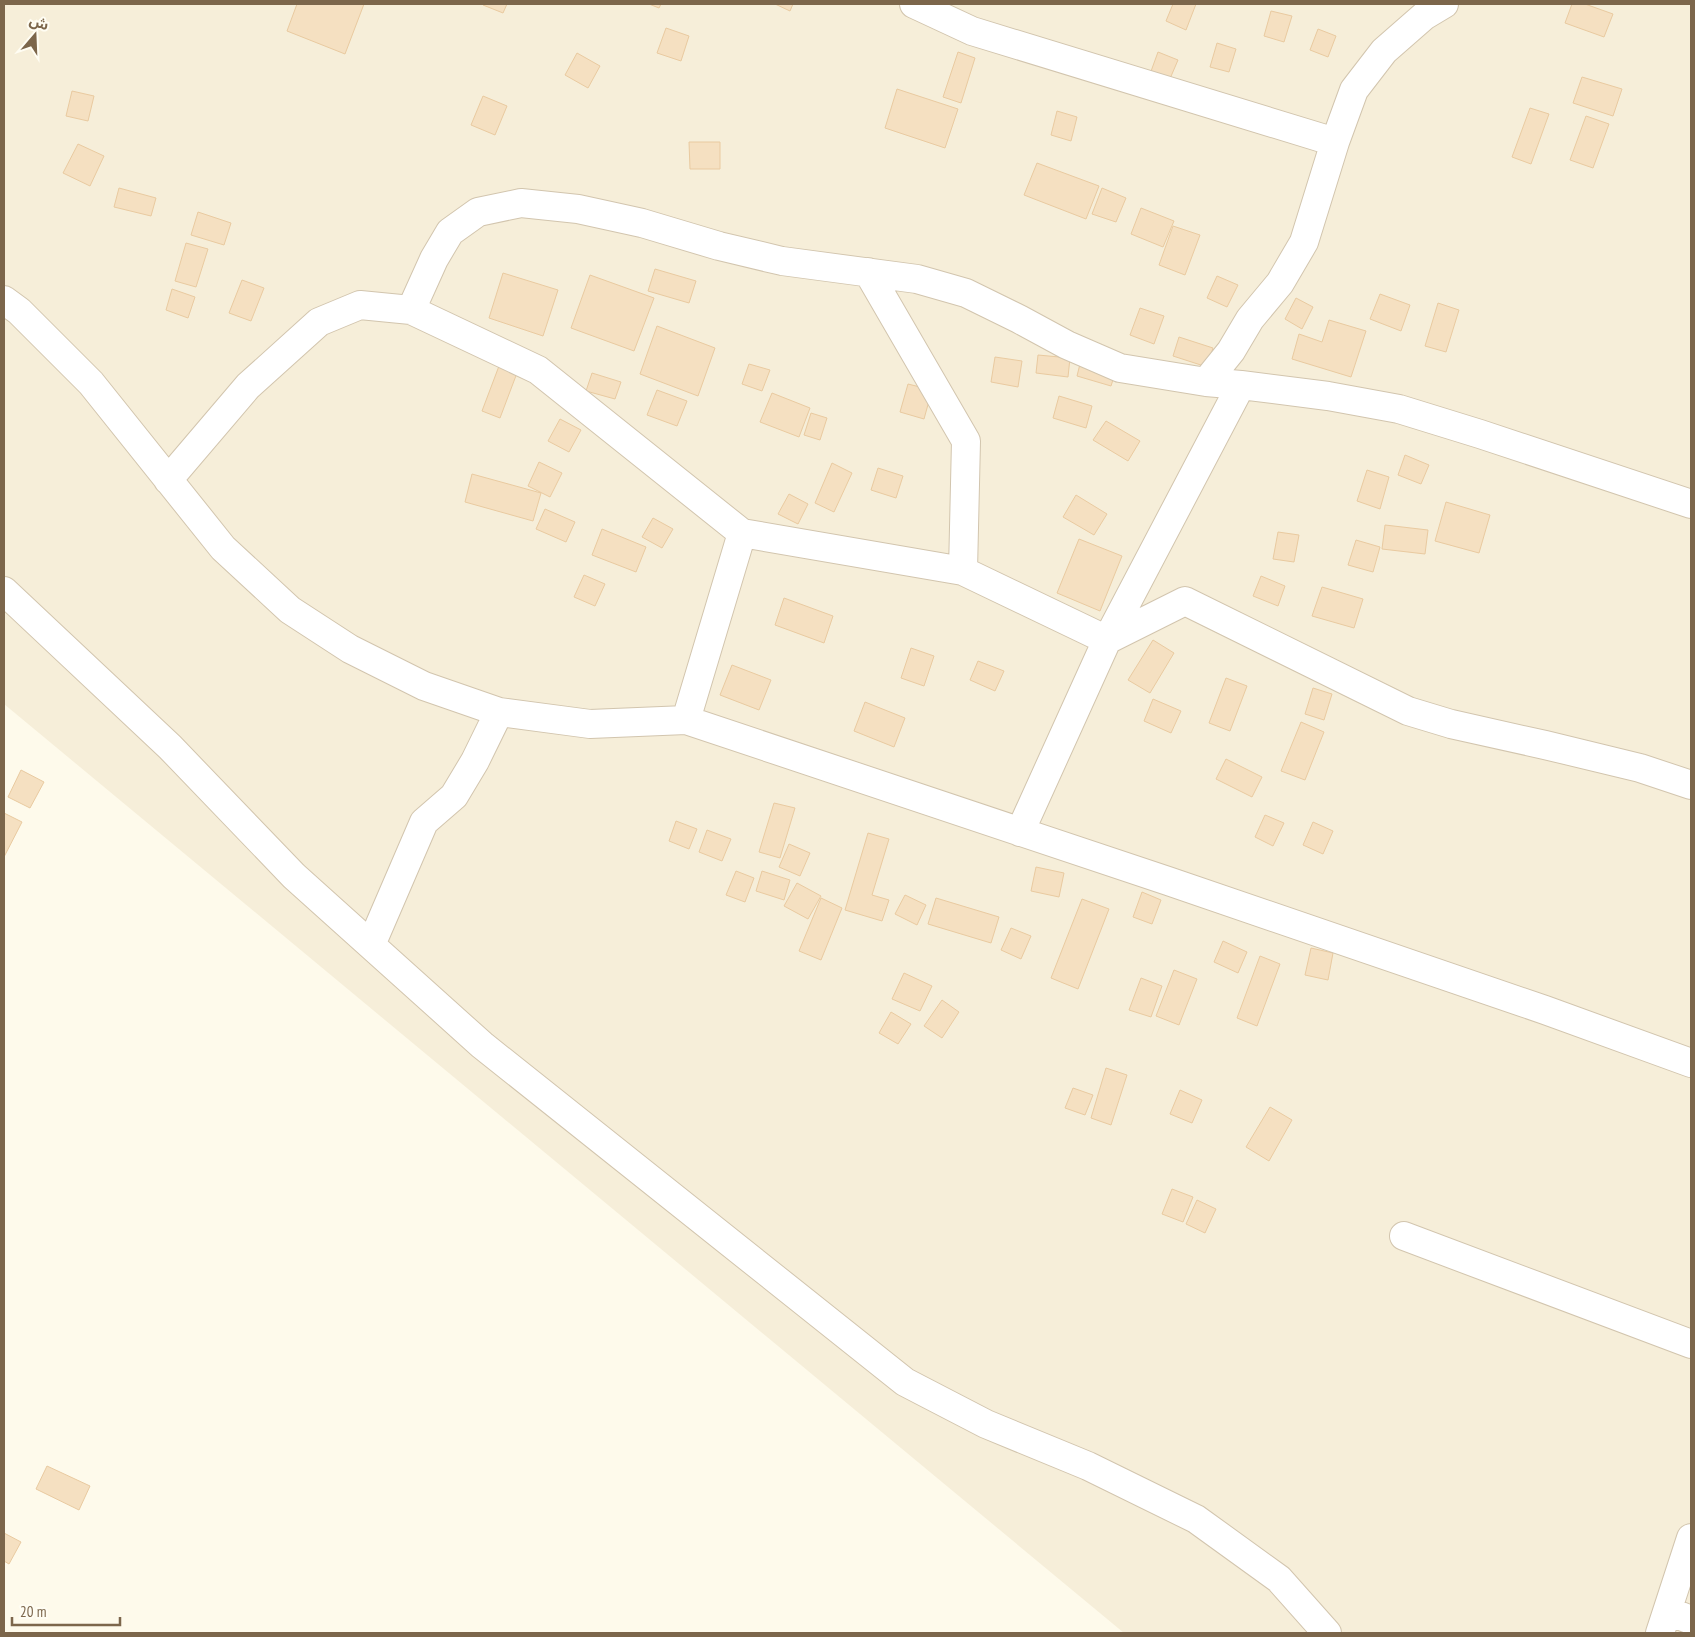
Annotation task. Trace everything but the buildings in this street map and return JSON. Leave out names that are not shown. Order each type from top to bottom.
[{"type":"street","points":[[914,4],[972,31],[1334,142]]},
{"type":"street","points":[[1206,382],[1230,352],[1250,319],[1280,284],[1304,242],[1334,142],[1354,90],[1384,50],[1424,16],[1444,4]]},
{"type":"street","points":[[411,310],[434,259],[450,232],[478,212],[521,204],[578,209],[642,222],[719,246],[782,262],[917,279],[966,293],[1067,345],[1120,368],[1206,382],[1241,384],[1328,396],[1399,409],[1691,504]]},
{"type":"street","points":[[868,272],[966,441],[963,571]]},
{"type":"street","points":[[4,300],[19,310],[91,383],[223,548],[290,610],[350,649],[424,686],[499,712],[590,724],[686,720],[1536,1007],[1691,1063]]},
{"type":"street","points":[[168,480],[248,386],[319,322],[360,305],[411,310],[538,370],[742,533],[963,571],[1108,640]]},
{"type":"street","points":[[1020,832],[1108,640],[1241,384]]},
{"type":"street","points":[[686,720],[742,533]]},
{"type":"street","points":[[4,591],[170,747],[294,876],[482,1045],[905,1382],[986,1424],[1088,1466],[1196,1519],[1279,1579],[1327,1633]]},
{"type":"street","points":[[1108,640],[1185,601],[1249,634],[1408,710],[1451,724],[1640,768],[1691,785]]},
{"type":"street","points":[[372,945],[424,822],[454,796],[475,761],[499,712]]},
{"type":"street","points":[[1404,1236],[1691,1344]]},
{"type":"street","points":[[1673,1621],[1691,1538]]},
{"type":"shaded area","points":[[4,4],[1691,4],[1691,1633],[1124,1633],[4,704]]}]
